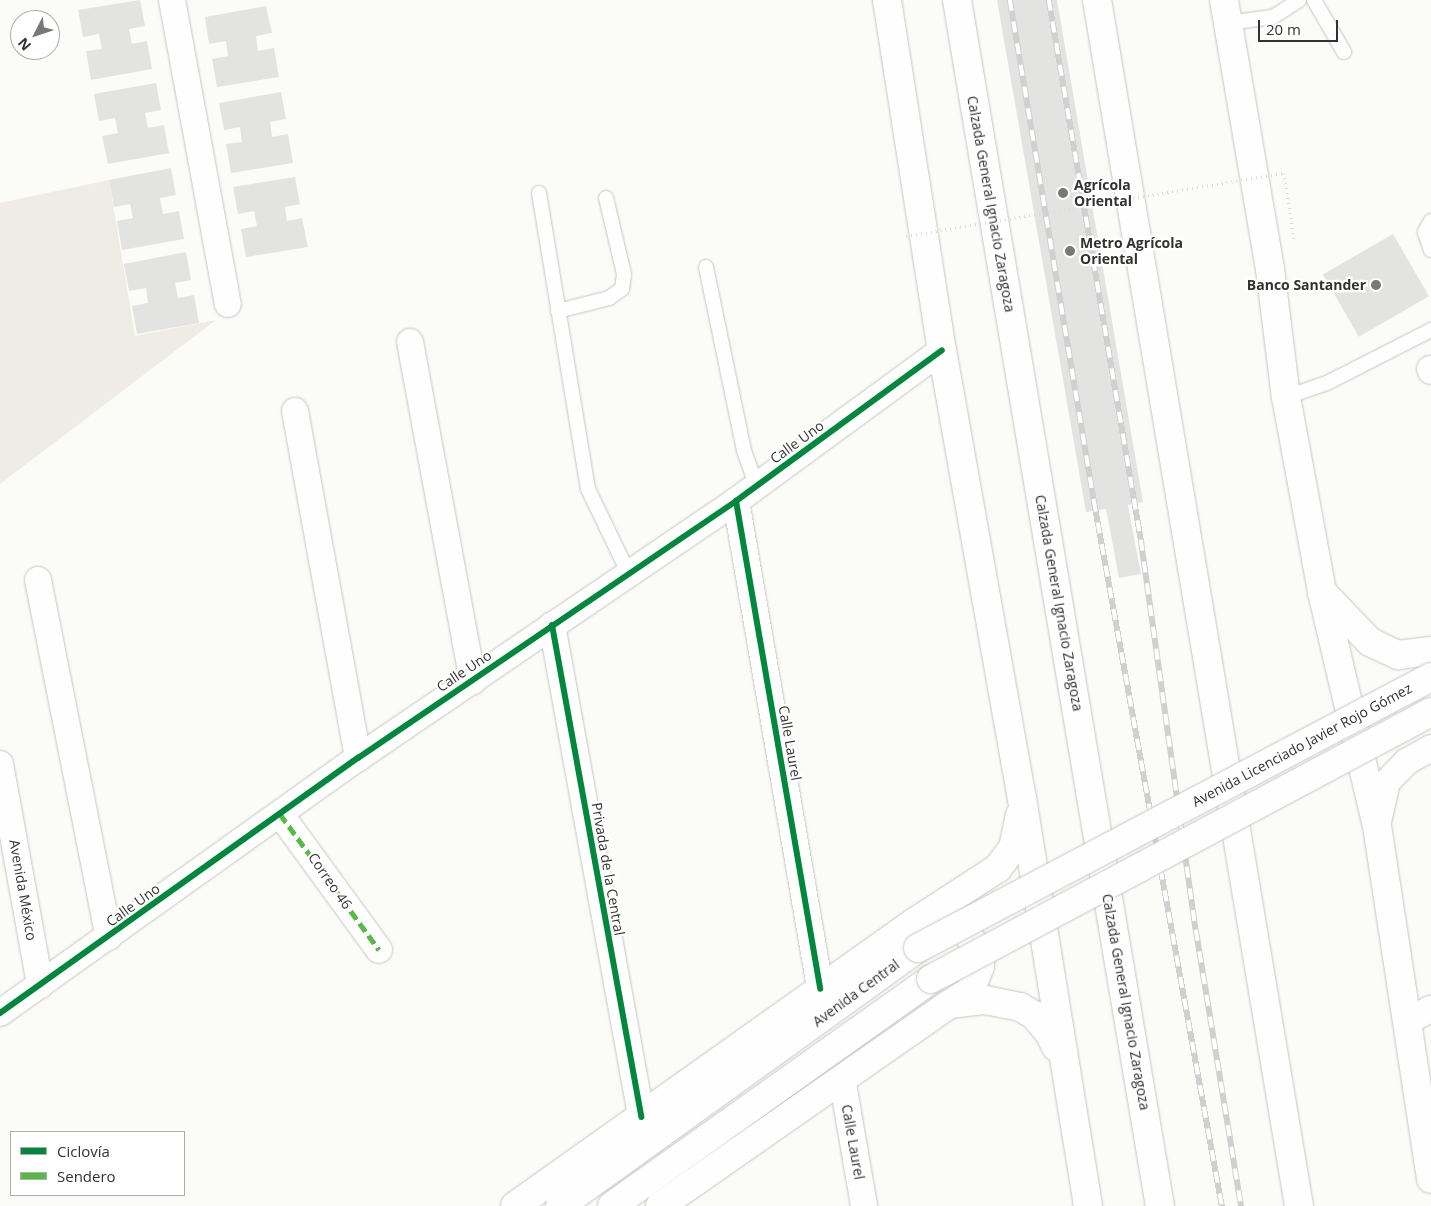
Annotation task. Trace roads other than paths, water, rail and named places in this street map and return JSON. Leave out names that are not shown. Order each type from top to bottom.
[{"type":"main road","points":[[887,0],[942,350],[1022,798],[1062,1061],[1088,1206]]},
{"type":"main road","name":"Calzada General Ignacio Zaragoza","points":[[957,0],[1160,1206]]},
{"type":"main road","points":[[1097,0],[1299,1206]]},
{"type":"main road","points":[[1226,11],[1270,269],[1286,398],[1322,592],[1420,1015],[1431,1178]]},
{"type":"main road","points":[[1322,592],[1370,642],[1398,655],[1431,651]]},
{"type":"main road","name":"Avenida Licenciado Javier Rojo Gómez","points":[[1172,812],[1431,677]]},
{"type":"main road","points":[[612,1206],[931,979],[1177,845],[1431,712]]},
{"type":"main road","name":"Avenida Central","points":[[560,1206],[916,935],[998,868],[1013,848],[1022,798]]},
{"type":"main road","name":"Avenida Central","points":[[515,1206],[820,989],[916,935],[1172,812]]},
{"type":"main road","points":[[664,1204],[842,1078],[971,990],[977,979],[980,966],[975,942],[957,924],[945,920],[916,935]]},
{"type":"main road","points":[[950,1004],[985,1000],[1020,1007],[1034,1015],[1050,1033],[1062,1061]]},
{"type":"street","points":[[172,0],[228,304]]},
{"type":"street","points":[[410,342],[473,681]]},
{"type":"street","name":"Calle Uno","points":[[0,1013],[358,758],[473,681],[628,572],[736,501],[942,350]]},
{"type":"street","points":[[295,411],[358,758]]},
{"type":"street","name":"Calle Laurel","points":[[736,501],[820,989]]},
{"type":"street","points":[[38,580],[109,937]]},
{"type":"street","name":"Privada de la Central","points":[[552,625],[641,1117]]},
{"type":"street","points":[[1377,826],[1387,782],[1406,762],[1431,748]]},
{"type":"street","name":"Avenida México","points":[[0,764],[40,986]]},
{"type":"street","name":"Correo 46","points":[[280,814],[379,950]]},
{"type":"street","name":"Calle Laurel","points":[[842,1078],[864,1206]]},
{"type":"lane","points":[[1226,11],[1273,17],[1299,0]]},
{"type":"lane","points":[[1314,0],[1344,52]]},
{"type":"lane","points":[[539,193],[588,489],[628,572]]},
{"type":"lane","points":[[558,311],[609,298],[622,289],[624,274],[606,198]]},
{"type":"lane","points":[[1431,221],[1425,232],[1431,250]]},
{"type":"lane","points":[[706,267],[744,451],[757,486]]},
{"type":"lane","points":[[1286,398],[1327,383],[1431,330]]},
{"type":"railway","points":[[1010,0],[1094,501],[1222,1206]]},
{"type":"railway","points":[[1049,0],[1141,540],[1196,930],[1241,1206]]},
{"type":"place","name":"Agrícola Oriental","points":[[1063,193]]},
{"type":"place","name":"Metro Agrícola Oriental","points":[[1070,251]]},
{"type":"place","name":"Banco Santander","points":[[1376,285]]}]
